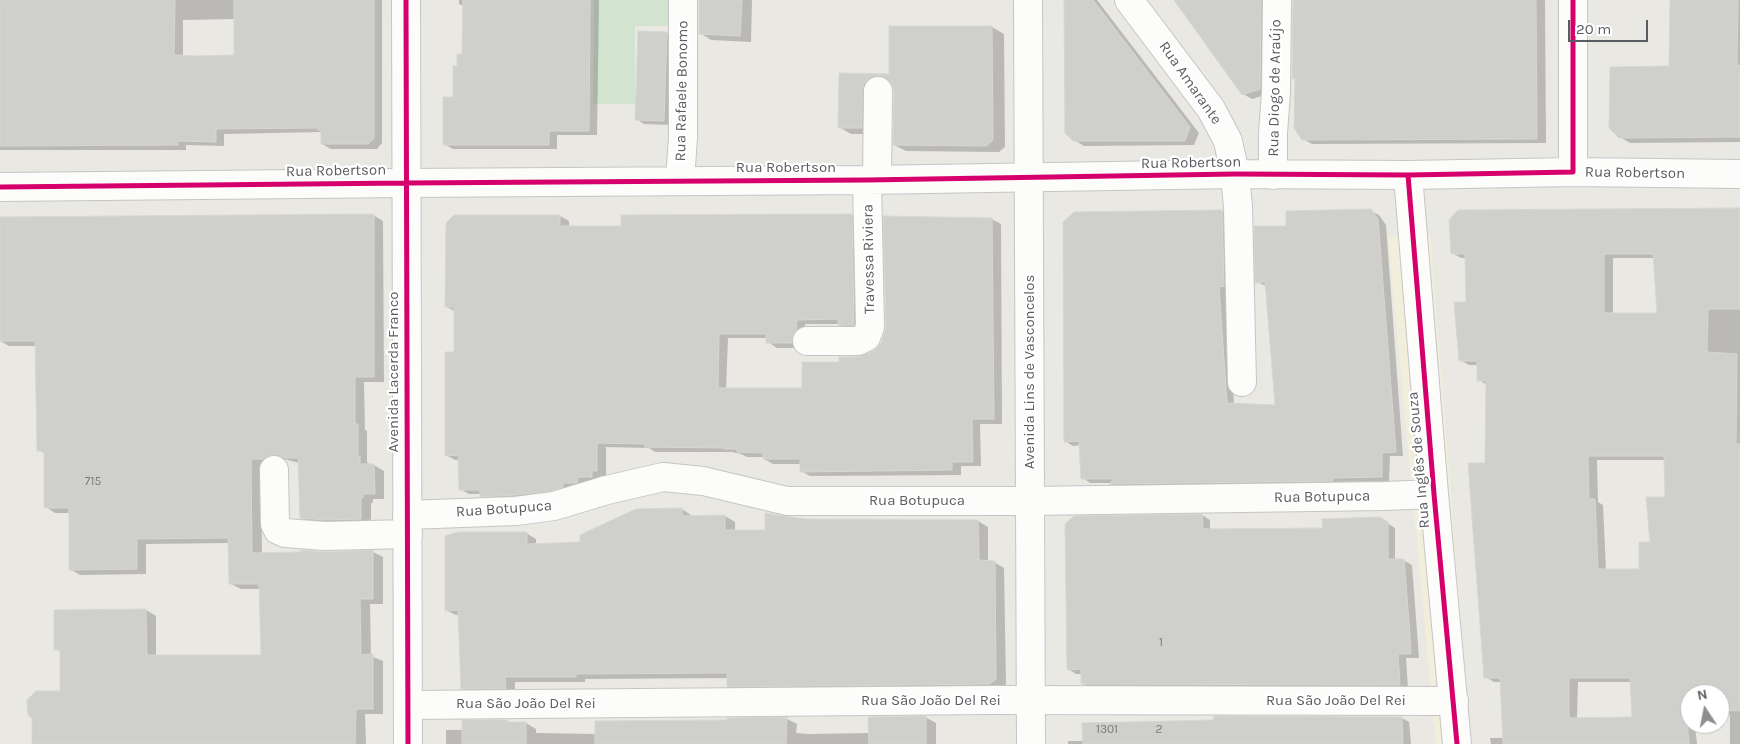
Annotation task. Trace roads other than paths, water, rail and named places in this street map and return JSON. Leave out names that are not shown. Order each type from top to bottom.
[{"type":"street","name":"Avenida Lacerda Franco","points":[[406,0],[408,744]]},
{"type":"street","name":"Rua Rafaele Bonomo","points":[[680,181],[683,0]]},
{"type":"street","name":"Avenida Lins de Vasconcelos","points":[[1028,0],[1031,744]]},
{"type":"street","name":"Rua Amarante","points":[[1129,0],[1211,109],[1228,141],[1235,174],[1238,207],[1242,382]]},
{"type":"street","name":"Rua Diogo de Araújo","points":[[1274,175],[1273,132],[1276,92],[1277,0]]},
{"type":"street","points":[[1573,0],[1573,172]]},
{"type":"street","name":"Travessa Riviera","points":[[807,341],[858,340],[866,337],[870,328],[872,180],[878,91]]},
{"type":"street","name":"Rua Robertson","points":[[0,187],[872,180],[1235,174],[1573,172],[1740,174]]},
{"type":"street","name":"Rua Inglês de Souza","points":[[1408,174],[1434,494],[1457,744]]},
{"type":"street","name":"Rua Botupuca","points":[[274,470],[275,524],[278,530],[285,533],[325,536],[554,506],[615,488],[663,477],[703,481],[787,502],[1030,501],[1434,494]]},
{"type":"street","name":"Rua São João Del Rei","points":[[408,705],[1031,701],[1454,701]]}]
